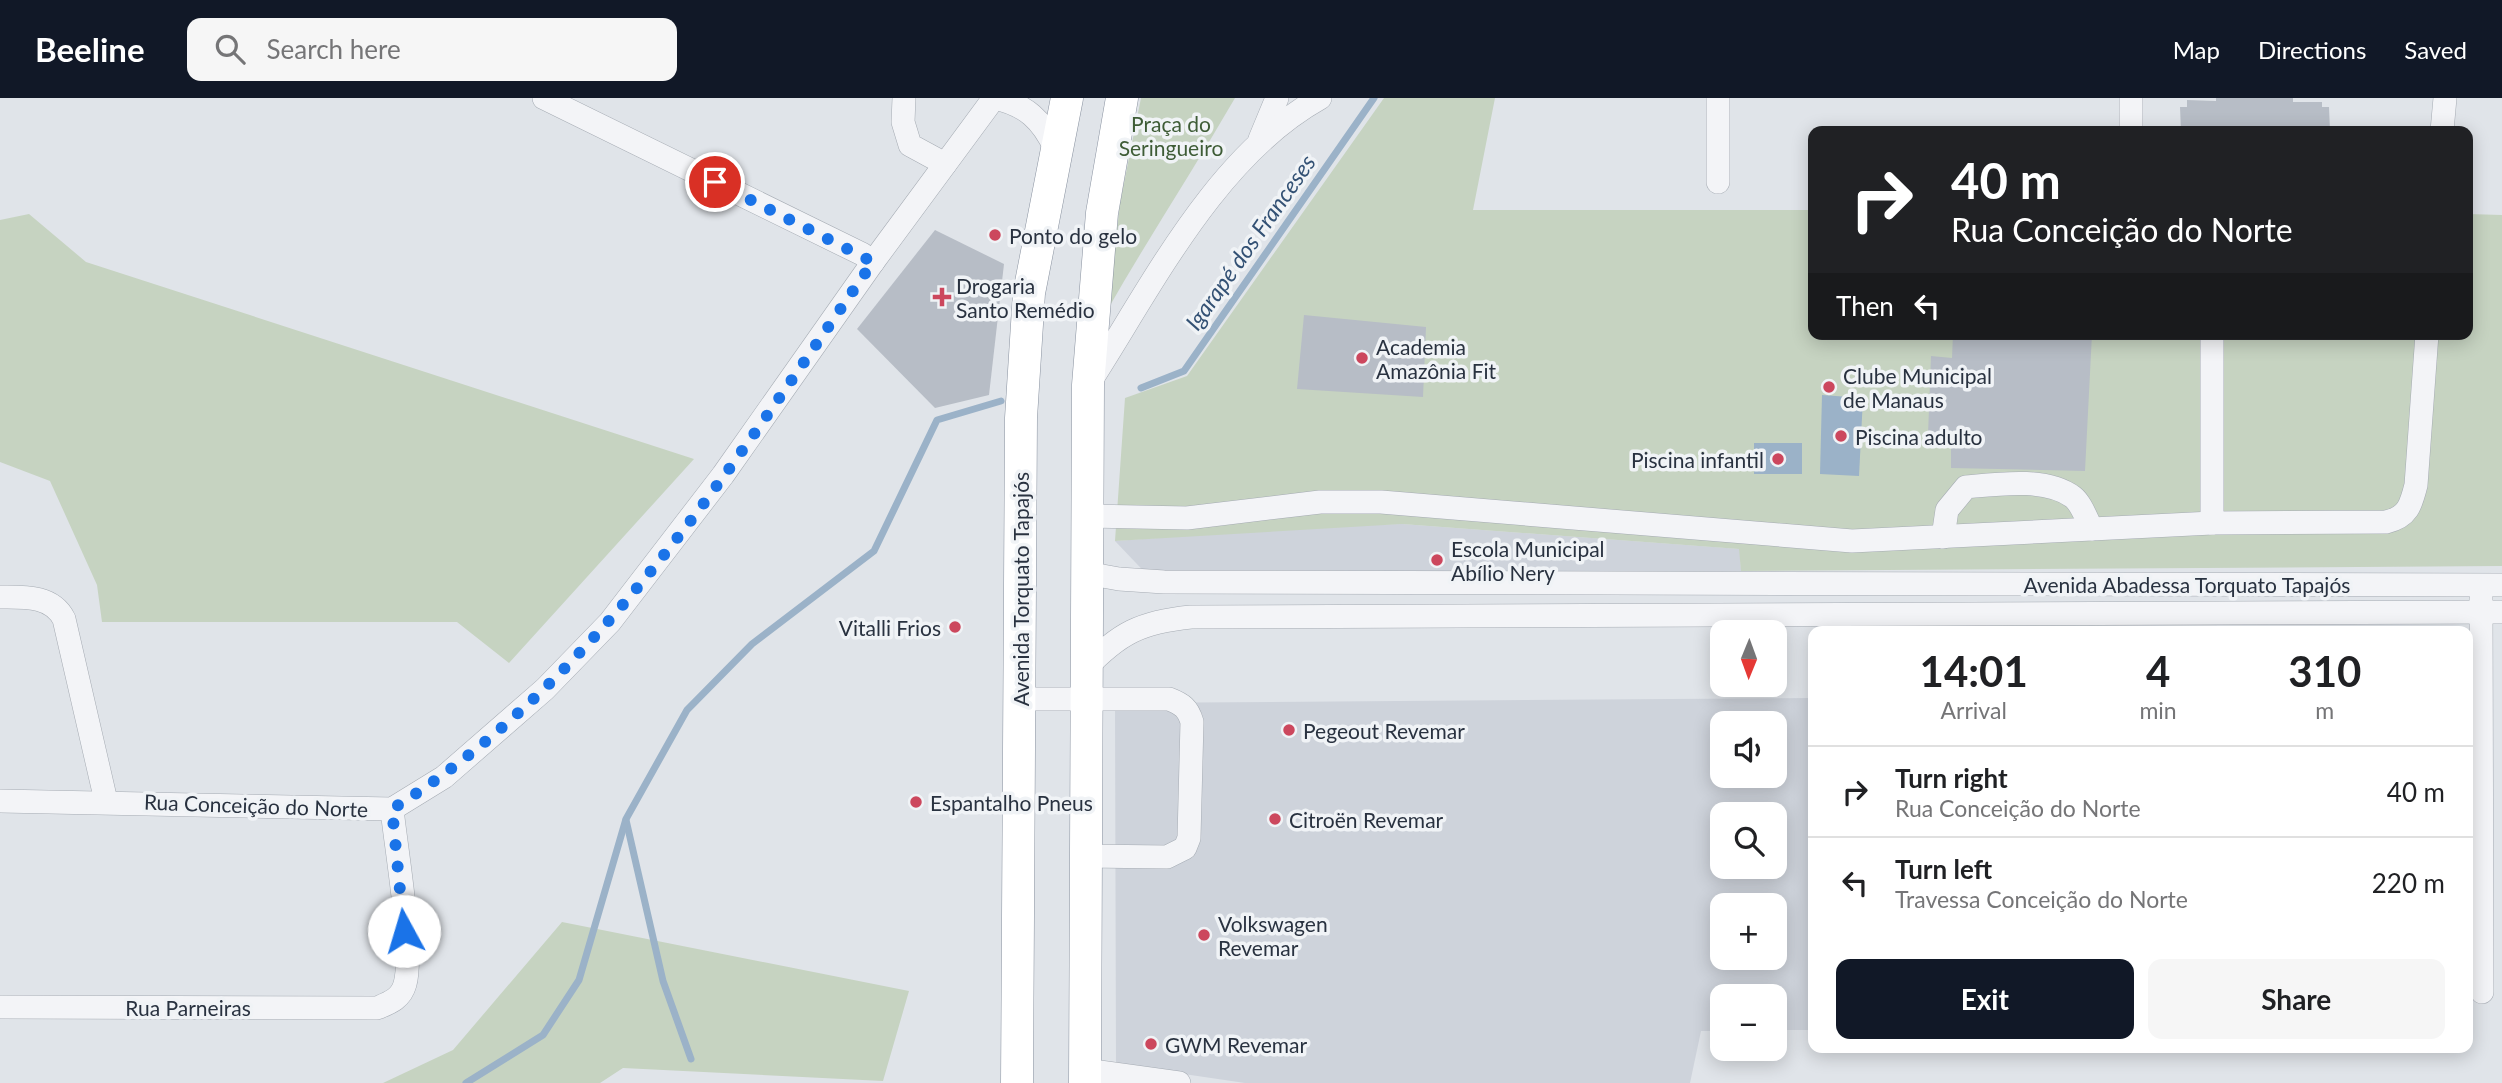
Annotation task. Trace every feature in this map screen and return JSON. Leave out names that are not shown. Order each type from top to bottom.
[{"type":"highway","name":"Avenida Torquato Tapajós","points":[[1017,1083],[1021,418],[1029,293],[1055,148],[1067,98]]},
{"type":"highway","points":[[1085,1076],[1088,384],[1102,213],[1122,98]]},
{"type":"street","points":[[544,98],[862,254],[873,262]]},
{"type":"street","points":[[904,98],[903,122],[910,145],[945,164]]},
{"type":"street","points":[[995,98],[1024,108],[1038,119],[1055,148]]},
{"type":"street","name":"Rua Conceição do Norte","points":[[0,801],[106,801],[392,809],[444,777],[544,689],[610,622],[723,475],[873,262],[995,98]]},
{"type":"street","points":[[1258,142],[1277,98]]},
{"type":"street","points":[[1088,384],[1217,190],[1258,142],[1320,98]]},
{"type":"street","points":[[1718,98],[1718,182]]},
{"type":"street","points":[[2131,98],[2131,126]]},
{"type":"street","points":[[2442,126],[2445,98]]},
{"type":"street","points":[[2212,340],[2212,523]]},
{"type":"street","points":[[1088,516],[1186,518],[1320,502],[1381,502],[1852,541],[2212,523],[2386,522],[2400,519],[2410,508],[2416,485],[2427,340]]},
{"type":"street","points":[[1943,537],[1947,510],[1966,487],[2001,484],[2057,488],[2076,498],[2092,529]]},
{"type":"street","name":"Avenida Abadessa Torquato Tapajós","points":[[1086,573],[1119,579],[1164,582],[2492,585]]},
{"type":"street","points":[[1336,582],[1338,616]]},
{"type":"street","points":[[1601,583],[1601,615]]},
{"type":"street","points":[[1872,583],[1872,614]]},
{"type":"street","points":[[2229,584],[2229,622]]},
{"type":"street","points":[[2482,992],[2492,585]]},
{"type":"street","points":[[0,597],[44,601],[58,607],[64,619],[106,801]]},
{"type":"street","name":"Avenida Abadessa Torquato Tapajós","points":[[1085,684],[1110,642],[1135,628],[1163,620],[1338,616],[1872,614],[2229,622],[2492,612]]},
{"type":"street","points":[[1020,699],[1085,684],[1169,699],[1181,704],[1189,712],[1192,722],[1189,838],[1185,848],[1167,857],[1085,856]]},
{"type":"street","name":"Rua Parneiras","points":[[0,1007],[377,1008],[396,999],[405,985],[407,955],[392,809]]},
{"type":"street","points":[[1085,1076],[1179,1083]]},
{"type":"shaded area","name":"Escola Municipal Abílio Nery","points":[[1402,524],[1740,549],[1741,571],[1156,584],[1115,541],[1325,526]]},
{"type":"shaded area","points":[[1808,698],[1808,1030],[1787,1030],[1787,984],[1710,984],[1710,1031],[1701,1031],[1690,1083],[1245,1083],[1116,1064],[1115,703]]},
{"type":"green space","name":"Praça do Seringueiro","points":[[1141,98],[1235,98],[1108,309],[1120,203]]},
{"type":"green space","name":"Clube Municipal de Manaus","points":[[1384,98],[1495,98],[1473,210],[1808,210],[1808,340],[2473,340],[2473,214],[2502,215],[2502,566],[1741,571],[1739,549],[1402,524],[1115,541],[1125,398],[1187,376]]},
{"type":"green space","points":[[29,214],[86,262],[694,459],[509,663],[457,622],[102,622],[97,585],[50,481],[0,462],[0,220]]},
{"type":"green space","points":[[562,922],[909,991],[883,1081],[623,1068],[600,1083],[383,1083],[453,1050]]},
{"type":"water","name":"Piscina adulto","points":[[1822,395],[1863,398],[1859,476],[1820,474]]},
{"type":"water","name":"Piscina infantil","points":[[1754,443],[1802,443],[1802,474],[1754,474]]},
{"type":"building","points":[[2216,98],[2293,98],[2293,102],[2322,102],[2322,107],[2329,107],[2330,126],[2181,126],[2180,107],[2187,107],[2187,100],[2216,101]]},
{"type":"building","name":"Drogaria Santo Remédio","points":[[935,230],[1004,264],[989,395],[935,408],[857,329]]},
{"type":"building","name":"Academia Amazônia Fit","points":[[1304,315],[1426,327],[1423,397],[1297,389]]},
{"type":"building","points":[[1953,340],[2092,340],[2085,471],[1951,468],[1951,434],[1928,435],[1931,356],[1952,358]]},
{"type":"waterway","name":"Igarapé dos Franceses","points":[[1141,388],[1184,371],[1374,98]]},
{"type":"waterway","name":"Igarapé dos Franceses","points":[[466,1083],[543,1035],[579,980],[626,819],[687,710],[752,644],[874,551],[937,420],[1001,401]]},
{"type":"waterway","points":[[626,820],[663,981],[691,1059]]},
{"type":"place","name":"Ponto do gelo","points":[[995,235]]},
{"type":"place","name":"Drogaria Santo Remédio","points":[[942,297]]},
{"type":"place","name":"Academia Amazônia Fit","points":[[1362,358]]},
{"type":"place","name":"Clube Municipal de Manaus","points":[[1829,387]]},
{"type":"place","name":"Piscina adulto","points":[[1841,436]]},
{"type":"place","name":"Piscina infantil","points":[[1778,459]]},
{"type":"place","name":"Escola Municipal Abílio Nery","points":[[1437,560]]},
{"type":"place","name":"Vitalli Frios","points":[[955,627]]},
{"type":"place","name":"Pegeout Revemar","points":[[1289,730]]},
{"type":"place","name":"Espantalho Pneus","points":[[916,802]]},
{"type":"place","name":"Citroën Revemar","points":[[1275,819]]},
{"type":"place","name":"Volkswagen Revemar","points":[[1204,935]]},
{"type":"place","name":"GWM Revemar","points":[[1151,1044]]},
{"type":"route","points":[[404,931],[392,809],[444,777],[544,689],[610,622],[723,475],[873,262],[862,254],[715,182]]}]
